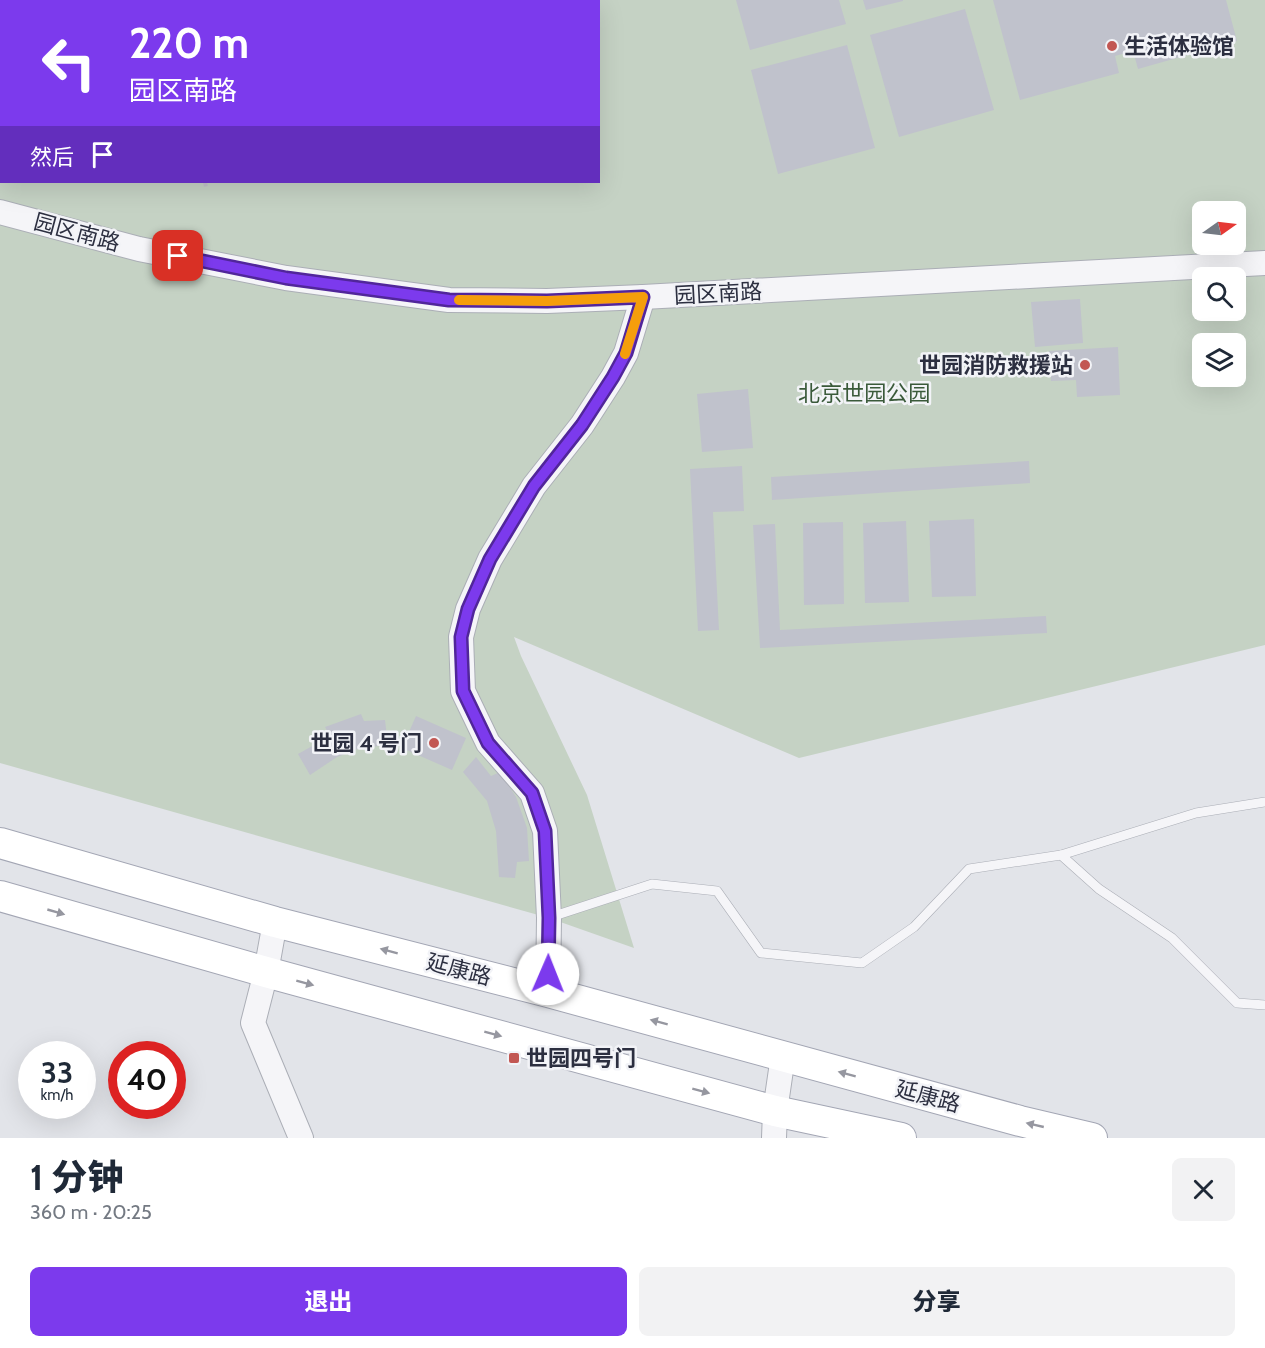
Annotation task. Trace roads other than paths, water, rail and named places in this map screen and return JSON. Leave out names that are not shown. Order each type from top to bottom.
[{"type":"main road","name":"延康路","points":[[0,843],[275,922],[548,992],[1020,1121],[1092,1138]]},
{"type":"main road","points":[[0,896],[266,972],[774,1124],[901,1138]]},
{"type":"street","name":"园区南路","points":[[0,212],[139,249],[286,278],[449,300],[547,301],[643,297],[1265,263]]},
{"type":"street","points":[[548,992],[549,918],[545,831],[532,793],[488,743],[463,691],[461,637],[468,609],[490,559],[534,486],[582,425],[626,353],[643,297]]},
{"type":"street","points":[[275,922],[266,972],[253,1023],[301,1138]]},
{"type":"street","points":[[774,1124],[783,1056]]},
{"type":"lane","points":[[549,918],[652,884],[717,891],[761,953],[862,963],[914,927],[969,869],[1062,855],[1196,813],[1265,802]]},
{"type":"lane","points":[[1062,855],[1099,889],[1172,938],[1237,1003],[1265,1005]]},
{"type":"place","name":"生活体验馆","points":[[1112,46]]},
{"type":"place","name":"世园消防救援站","points":[[1085,365]]},
{"type":"place","name":"世园 4 号门","points":[[434,743]]},
{"type":"place","name":"世园四号门","points":[[514,1058]]},
{"type":"park label","name":"北京世园公园","points":[[864,393]]}]
